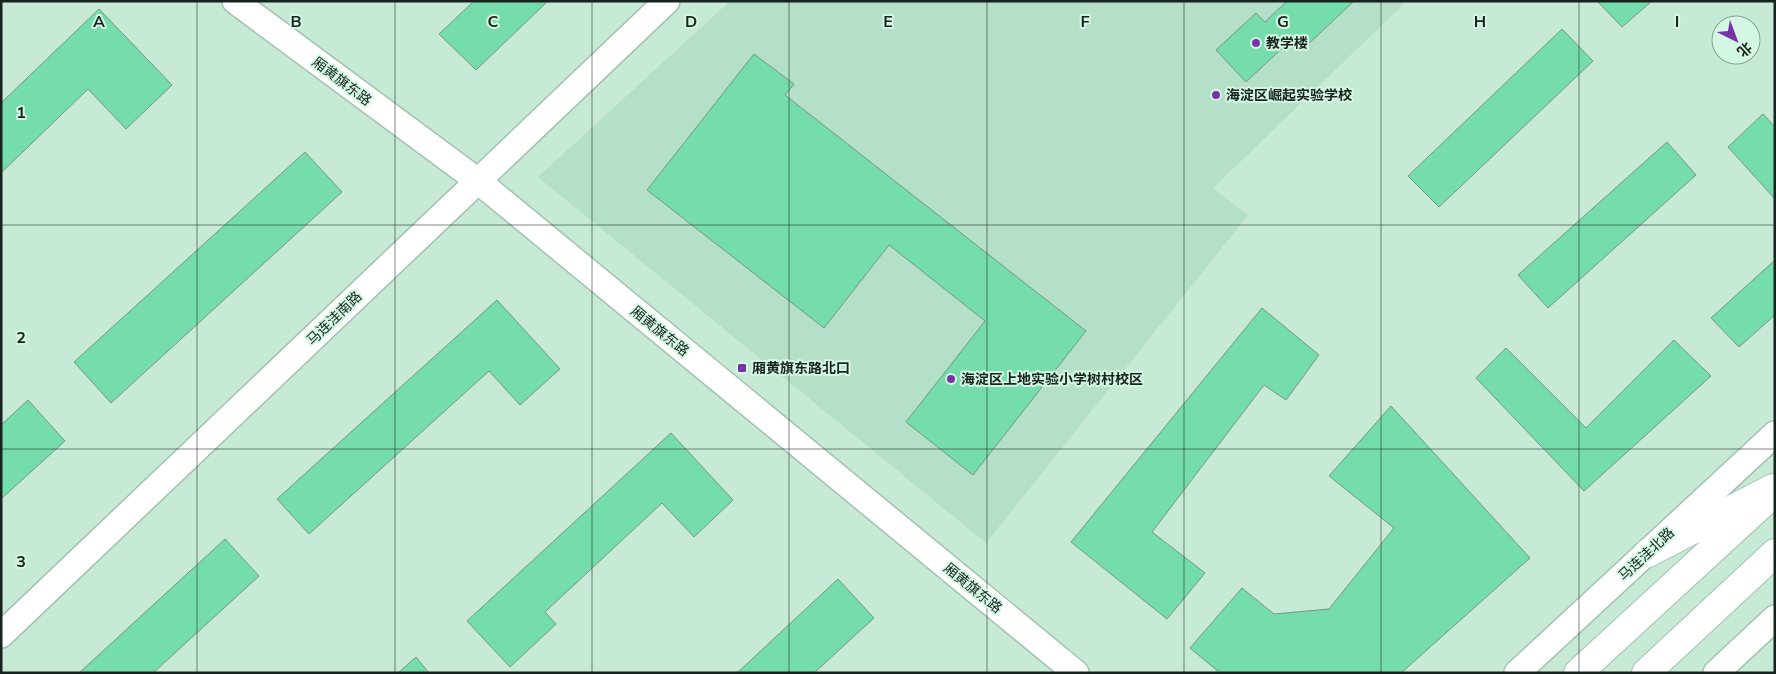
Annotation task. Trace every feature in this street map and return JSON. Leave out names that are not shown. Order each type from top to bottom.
[{"type":"main road","points":[[1648,553],[1775,487]]},
{"type":"main road","points":[[1578,673],[1775,492]]},
{"type":"main road","points":[[1646,673],[1775,553]]},
{"type":"street","name":"厢黄旗东路","points":[[235,1],[478,181],[1076,673]]},
{"type":"street","name":"马连洼南路","points":[[1,635],[667,1]]},
{"type":"street","name":"马连洼北路","points":[[1517,673],[1775,434]]},
{"type":"street","points":[[1716,673],[1775,618]]},
{"type":"shaded area","name":"海淀区上地实验小学树村校区","points":[[730,1],[1407,1],[1213,188],[1248,215],[986,543],[538,177]]},
{"type":"building","points":[[474,1],[548,1],[476,70],[439,34]]},
{"type":"building","name":"教学楼","points":[[1287,1],[1354,1],[1303,49],[1293,38],[1246,82],[1216,50],[1256,13],[1265,22]]},
{"type":"building","points":[[1597,1],[1652,1],[1622,27]]},
{"type":"building","points":[[99,9],[172,85],[126,129],[88,89],[1,173],[1,103]]},
{"type":"building","points":[[1562,29],[1593,61],[1439,207],[1408,176]]},
{"type":"building","points":[[754,54],[794,84],[785,95],[1086,331],[973,475],[906,422],[985,321],[889,245],[824,328],[647,190]]},
{"type":"building","points":[[1763,114],[1775,127],[1775,199],[1728,147]]},
{"type":"building","points":[[1667,142],[1696,175],[1548,308],[1518,275]]},
{"type":"building","points":[[305,152],[342,192],[111,403],[74,362]]},
{"type":"building","points":[[1775,260],[1775,315],[1739,347],[1711,318]]},
{"type":"building","points":[[497,300],[560,369],[520,405],[489,371],[309,534],[277,499]]},
{"type":"building","points":[[1262,308],[1319,355],[1286,400],[1264,385],[1152,532],[1205,573],[1167,619],[1071,542]]},
{"type":"building","points":[[1674,340],[1711,376],[1584,491],[1476,378],[1506,348],[1586,428]]},
{"type":"building","points":[[28,400],[65,441],[1,499],[1,425]]},
{"type":"building","points":[[1391,406],[1530,558],[1401,673],[1220,673],[1190,648],[1242,588],[1274,614],[1329,609],[1394,528],[1329,476]]},
{"type":"building","points":[[671,433],[733,500],[694,537],[662,503],[545,612],[556,624],[510,667],[467,621]]},
{"type":"building","points":[[225,539],[259,576],[153,673],[79,673]]},
{"type":"building","points":[[838,579],[874,618],[814,673],[737,673]]},
{"type":"building","points":[[416,657],[429,673],[398,673]]},
{"type":"place","name":"教学楼","points":[[1256,43]]},
{"type":"place","name":"海淀区崛起实验学校","points":[[1216,95]]},
{"type":"place","name":"厢黄旗东路北口","points":[[742,368]]},
{"type":"place","name":"海淀区上地实验小学树村校区","points":[[951,379]]}]
